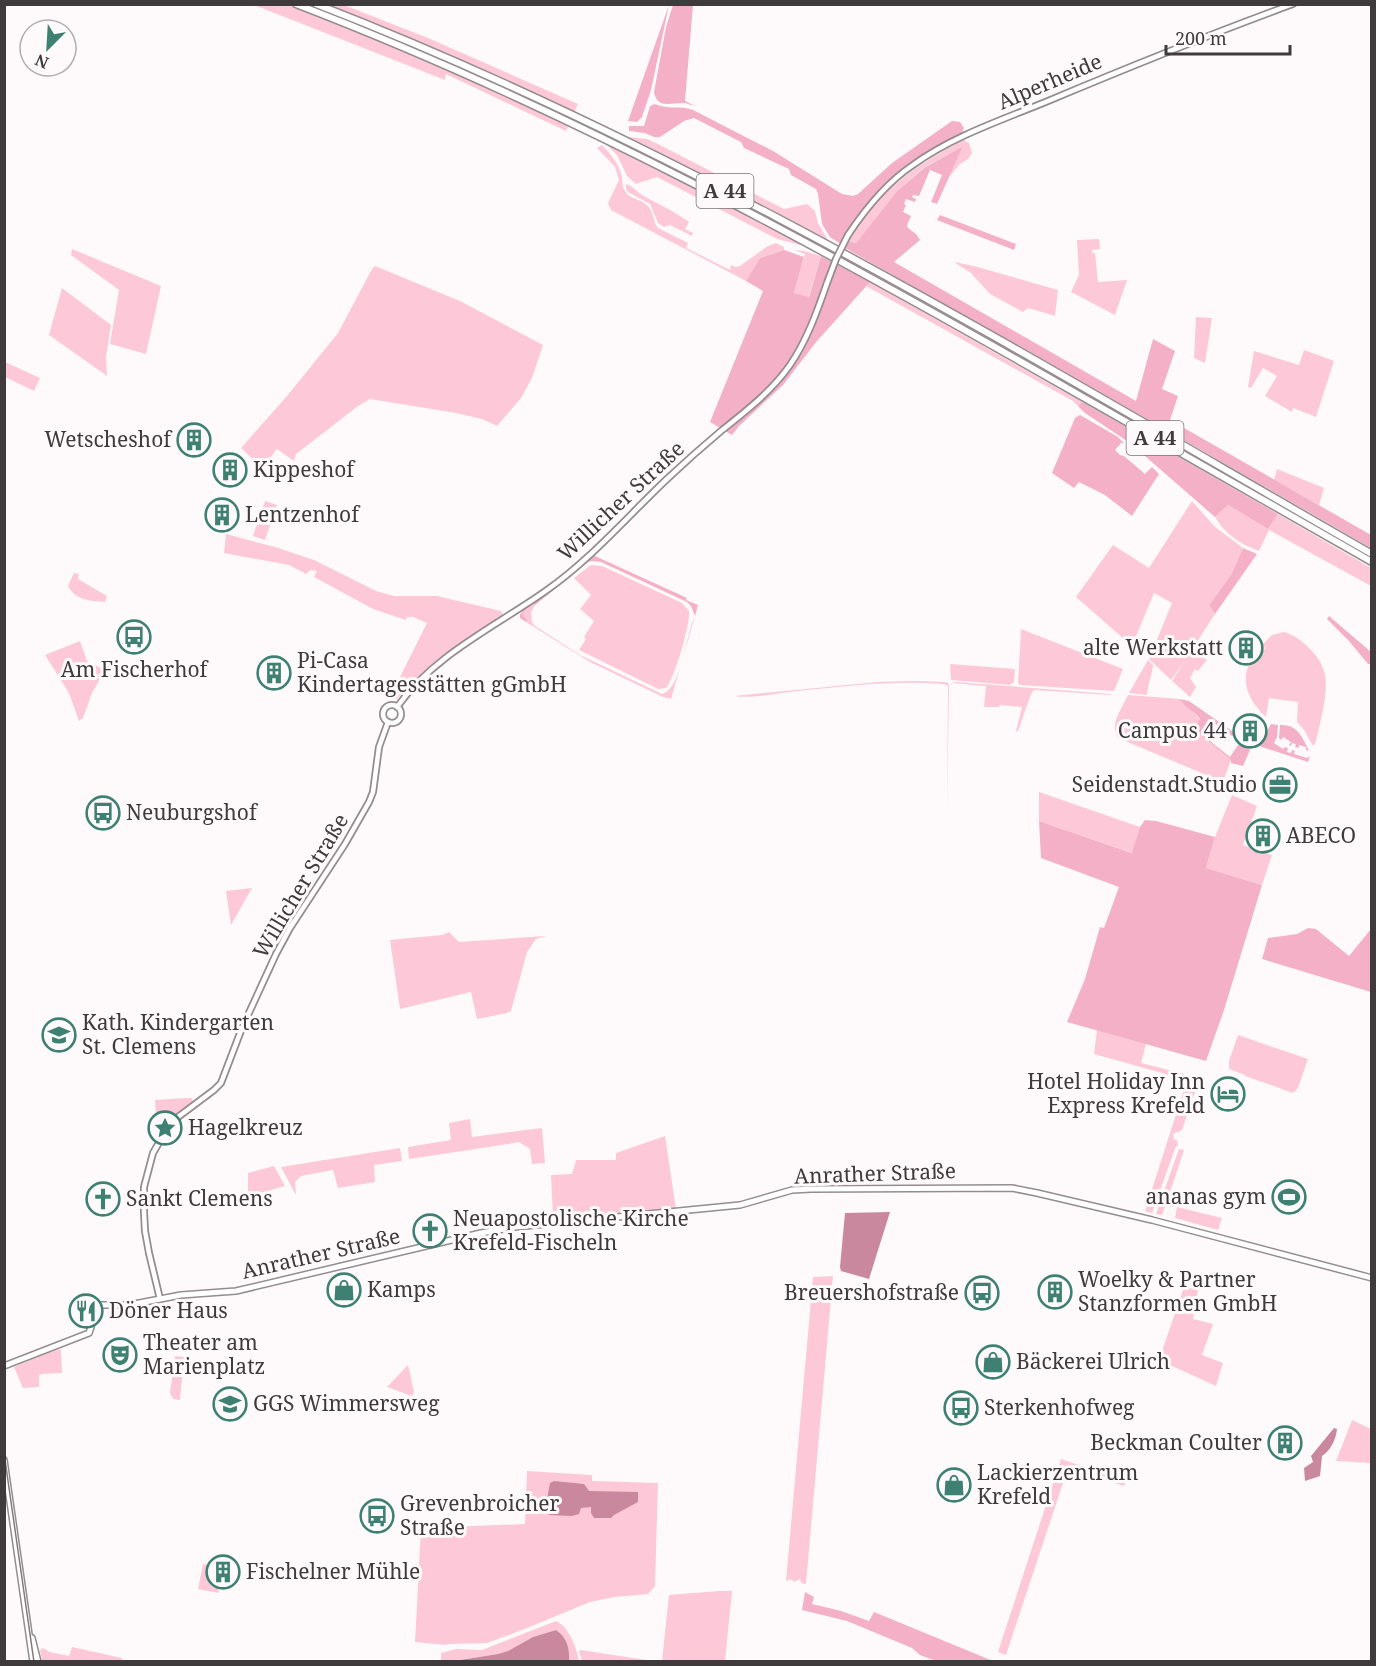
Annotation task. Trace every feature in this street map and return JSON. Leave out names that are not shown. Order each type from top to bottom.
[{"type":"highway","name":"A 44","points":[[296,4],[514,95],[614,142],[733,203],[939,315],[1371,562]]},
{"type":"highway","name":"A 44","points":[[316,4],[537,98],[738,197],[933,304],[1371,554]]},
{"type":"main road","name":"Anrather Straße","points":[[4,1366],[89,1333],[91,1305],[129,1305],[181,1295],[236,1291],[505,1229],[740,1205],[792,1191],[811,1189],[1012,1188],[1152,1220],[1371,1278]]},
{"type":"main road","points":[[4,1460],[33,1662]]},
{"type":"main road","points":[[27,1622],[38,1662]]},
{"type":"street","name":"Alperheide","points":[[827,283],[839,253],[859,218],[884,189],[913,165],[938,149],[1110,75],[1293,4]]},
{"type":"street","name":"Willicher Straße","points":[[397,707],[415,685],[446,657],[565,576],[694,455],[762,397],[781,377],[801,347],[814,321],[827,283]]},
{"type":"street","points":[[390,706],[397,707],[401,712],[400,718],[396,722],[388,722],[384,717],[385,710],[390,706]]},
{"type":"street","name":"Willicher Straße","points":[[160,1299],[149,1253],[144,1212],[146,1177],[153,1153],[178,1117],[221,1083],[242,1028],[281,945],[369,802],[373,792],[379,747],[388,722]]},
{"type":"shaded area","points":[[254,5],[344,5],[428,38],[578,104],[566,131],[446,74],[445,80]]},
{"type":"shaded area","points":[[669,5],[651,90],[642,117],[637,122],[628,121]]},
{"type":"shaded area","points":[[673,5],[693,5],[685,101],[695,106],[685,103],[662,103],[658,101],[654,92],[666,27]]},
{"type":"shaded area","points":[[655,104],[693,110],[773,151],[842,194],[853,196],[892,163],[952,121],[960,122],[964,128],[960,137],[884,185],[863,209],[841,244],[830,237],[822,224],[816,189],[791,175],[789,169],[744,148],[741,142],[694,118],[684,121],[660,137],[629,131],[629,126],[644,126],[650,106]]},
{"type":"shaded area","points":[[629,137],[647,139],[658,144],[784,209],[807,204],[815,211],[818,223],[828,240],[723,184]]},
{"type":"shaded area","points":[[964,140],[969,143],[972,153],[949,177],[963,146],[923,168],[897,191],[856,243],[849,241],[859,224],[884,194],[930,159]]},
{"type":"shaded area","points":[[607,142],[808,247],[777,239],[657,177],[636,184],[627,176],[617,155],[605,143]]},
{"type":"shaded area","points":[[602,145],[619,168],[623,188],[627,194],[648,206],[658,228],[688,243],[686,248],[730,270],[731,265],[740,266],[776,243],[784,247],[784,250],[760,258],[746,281],[611,210],[608,203],[619,180],[615,167],[597,148]]},
{"type":"shaded area","points":[[963,146],[937,204],[931,202],[942,175],[930,170],[919,196],[913,195],[912,197],[916,199],[915,202],[906,199],[903,212],[911,216],[908,228],[920,240],[894,262],[1136,401],[1153,339],[1175,351],[1162,389],[1178,396],[1170,420],[1371,535],[1371,548],[845,248],[849,241],[856,243],[897,191],[924,168]]},
{"type":"shaded area","points":[[626,184],[689,222],[685,229],[693,233],[692,236],[670,225],[664,227],[658,223],[650,204],[628,192]]},
{"type":"shaded area","points":[[940,215],[1016,244],[1014,250],[937,220]]},
{"type":"shaded area","points":[[1099,239],[1100,249],[1092,250],[1092,253],[1095,253],[1098,282],[1127,280],[1115,315],[1071,292],[1079,275],[1077,240]]},
{"type":"shaded area","points":[[72,249],[161,286],[146,354],[110,344],[119,290],[71,255]]},
{"type":"shaded area","points":[[784,250],[804,257],[794,293],[809,297],[821,256],[870,282],[817,341],[783,385],[732,435],[710,422],[763,291],[746,281],[760,258]]},
{"type":"shaded area","points":[[794,250],[821,256],[808,298],[794,293],[805,254]]},
{"type":"shaded area","points":[[954,262],[1058,290],[1055,316],[1028,308],[1023,312],[990,294],[971,273]]},
{"type":"shaded area","points":[[375,266],[460,301],[543,345],[532,378],[521,398],[497,426],[482,419],[456,413],[370,399],[296,454],[294,461],[277,449],[262,468],[241,448],[338,333]]},
{"type":"shaded area","points":[[870,282],[1082,402],[1078,406],[1073,401],[866,286]]},
{"type":"shaded area","points":[[62,288],[111,325],[106,357],[107,376],[49,335]]},
{"type":"shaded area","points":[[1196,317],[1212,318],[1205,363],[1194,358]]},
{"type":"shaded area","points":[[1304,350],[1334,361],[1316,417],[1293,408],[1292,412],[1265,396],[1277,376],[1263,368],[1251,388],[1248,387],[1254,351],[1299,365]]},
{"type":"shaded area","points":[[5,362],[40,378],[34,391],[5,377]]},
{"type":"shaded area","points":[[1082,402],[1278,514],[1268,529],[1228,505],[1215,517],[1130,443],[1085,413],[1078,406]]},
{"type":"shaded area","points":[[1080,415],[1118,437],[1124,443],[1121,443],[1115,450],[1145,474],[1152,467],[1159,474],[1132,516],[1105,495],[1079,482],[1074,488],[1052,473],[1075,418]]},
{"type":"shaded area","points":[[1277,469],[1324,488],[1319,505],[1274,480]]},
{"type":"shaded area","points":[[265,501],[277,505],[265,540],[253,536]]},
{"type":"shaded area","points":[[1192,501],[1214,526],[1243,548],[1231,575],[1209,605],[1215,614],[1191,651],[1207,660],[1198,671],[1195,669],[1190,678],[1196,687],[1190,697],[1172,681],[1185,661],[1171,680],[1149,659],[1172,603],[1154,593],[1132,646],[1076,597],[1113,545],[1149,568]]},
{"type":"shaded area","points":[[1228,505],[1268,529],[1278,514],[1371,568],[1371,586],[1269,530],[1259,551],[1239,542],[1223,528],[1215,517]]},
{"type":"shaded area","points":[[226,534],[314,560],[376,591],[394,596],[437,596],[501,611],[503,614],[501,618],[444,656],[397,699],[389,699],[427,623],[413,617],[407,617],[406,620],[373,609],[314,577],[317,571],[311,570],[306,574],[289,565],[224,553]]},
{"type":"shaded area","points":[[1243,548],[1257,554],[1215,614],[1209,605],[1231,575]]},
{"type":"shaded area","points":[[590,556],[595,556],[687,598],[686,600],[698,605],[695,616],[687,602],[601,562],[592,561],[535,605],[524,610],[523,616],[527,619],[526,622],[520,618],[521,609]]},
{"type":"shaded area","points":[[591,565],[602,566],[682,603],[689,611],[681,651],[666,688],[658,689],[579,650],[594,621],[580,609],[591,595],[574,578]]},
{"type":"shaded area","points":[[74,573],[79,574],[78,579],[107,596],[105,602],[79,597],[71,591],[68,586]]},
{"type":"shaded area","points":[[535,605],[531,612],[535,626],[580,655],[662,694],[669,690],[679,671],[671,699],[590,662],[526,622],[527,619],[523,616],[524,610]]},
{"type":"shaded area","points":[[1329,616],[1371,652],[1371,664],[1368,664],[1327,619]]},
{"type":"shaded area","points":[[1021,629],[1123,669],[1114,691],[1020,685],[1018,683]]},
{"type":"shaded area","points":[[1284,632],[1297,638],[1308,647],[1318,658],[1326,678],[1322,715],[1313,746],[1297,722],[1298,702],[1269,698],[1266,717],[1251,699],[1246,685],[1247,670],[1250,663],[1253,665],[1265,648],[1262,645],[1272,635]]},
{"type":"shaded area","points":[[80,641],[87,661],[105,670],[92,693],[83,718],[79,721],[69,693],[45,655]]},
{"type":"shaded area","points":[[1148,660],[1153,665],[1147,695],[1129,693]]},
{"type":"shaded area","points":[[950,664],[1015,669],[1014,682],[1010,685],[951,680]]},
{"type":"shaded area","points":[[878,682],[944,682],[949,686],[947,818],[948,686],[926,683],[889,683],[757,696],[734,696]]},
{"type":"shaded area","points":[[956,682],[1111,695],[1034,690],[1018,731],[1016,731],[1022,707],[1000,705],[999,707],[984,707],[986,686],[953,683],[951,685],[952,683]]},
{"type":"shaded area","points":[[1128,695],[1180,699],[1200,720],[1196,731],[1231,760],[1223,782],[1118,738],[1116,722]]},
{"type":"shaded area","points":[[1180,699],[1189,701],[1235,733],[1232,736],[1215,724],[1206,736],[1230,757],[1240,742],[1250,750],[1243,766],[1231,763],[1231,760],[1196,731],[1200,719]]},
{"type":"shaded area","points":[[1271,724],[1278,725],[1274,743],[1283,749],[1288,748],[1287,752],[1291,753],[1292,750],[1295,751],[1294,754],[1307,758],[1310,756],[1308,762],[1259,746]]},
{"type":"shaded area","points":[[1280,725],[1295,729],[1309,751],[1306,747],[1299,745],[1299,748],[1295,747],[1296,744],[1289,745],[1291,742],[1283,737],[1281,740],[1279,738]]},
{"type":"shaded area","points":[[1039,792],[1140,827],[1133,853],[1039,821]]},
{"type":"shaded area","points":[[1232,795],[1257,806],[1243,845],[1272,855],[1262,885],[1206,868],[1215,837]]},
{"type":"shaded area","points":[[1145,820],[1215,837],[1206,868],[1262,885],[1206,1061],[1067,1022],[1085,979],[1100,927],[1104,928],[1119,887],[1041,858],[1039,821],[1132,853],[1140,827]]},
{"type":"shaded area","points":[[252,888],[231,925],[226,891]]},
{"type":"shaded area","points":[[1308,928],[1316,929],[1349,956],[1371,929],[1371,992],[1262,959],[1268,938],[1297,934]]},
{"type":"shaded area","points":[[449,932],[459,942],[546,936],[536,939],[527,952],[511,1011],[477,1019],[471,992],[400,1009],[390,940],[442,935]]},
{"type":"shaded area","points":[[1097,1030],[1146,1044],[1141,1063],[1200,1078],[1182,1130],[1173,1134],[1178,1146],[1176,1146],[1152,1213],[1145,1211],[1187,1080],[1094,1054]]},
{"type":"shaded area","points":[[1238,1035],[1308,1059],[1298,1088],[1293,1093],[1229,1069],[1229,1061]]},
{"type":"shaded area","points":[[192,1098],[193,1102],[177,1115],[157,1137],[155,1100]]},
{"type":"shaded area","points":[[470,1119],[472,1137],[542,1128],[545,1163],[532,1164],[530,1149],[519,1142],[409,1159],[408,1147],[451,1140],[449,1123]]},
{"type":"shaded area","points":[[665,1136],[676,1209],[559,1221],[558,1217],[553,1217],[551,1175],[572,1174],[576,1160],[616,1160],[616,1153]]},
{"type":"shaded area","points":[[400,1148],[402,1161],[374,1165],[375,1182],[338,1188],[333,1170],[301,1176],[295,1182],[296,1195],[281,1167]]},
{"type":"shaded area","points":[[1179,1149],[1184,1150],[1165,1207],[1162,1215],[1156,1214]]},
{"type":"shaded area","points":[[274,1166],[285,1186],[248,1195],[248,1173]]},
{"type":"shaded area","points":[[1177,1207],[1222,1218],[1218,1230],[1175,1218]]},
{"type":"shaded area","points":[[890,1212],[869,1279],[841,1271],[845,1213]]},
{"type":"shaded area","points":[[833,1276],[806,1584],[801,1583],[800,1579],[794,1582],[791,1579],[786,1581],[813,1277]]},
{"type":"shaded area","points":[[1184,1287],[1198,1290],[1193,1319],[1213,1324],[1202,1355],[1223,1363],[1216,1386],[1159,1360]]},
{"type":"shaded area","points":[[61,1349],[62,1373],[39,1375],[39,1387],[23,1388],[14,1367]]},
{"type":"shaded area","points":[[175,1356],[184,1357],[180,1400],[173,1399],[170,1393]]},
{"type":"shaded area","points":[[408,1365],[414,1392],[412,1396],[387,1387]]},
{"type":"shaded area","points":[[1352,1420],[1371,1429],[1371,1463],[1336,1461]]},
{"type":"shaded area","points":[[1334,1428],[1337,1429],[1336,1437],[1322,1456],[1320,1476],[1305,1481],[1304,1468],[1313,1462],[1311,1456]]},
{"type":"shaded area","points":[[1061,1459],[1126,1481],[1124,1486],[1068,1468],[1006,1655],[998,1652]]},
{"type":"shaded area","points":[[527,1471],[592,1475],[592,1481],[658,1483],[655,1586],[648,1594],[590,1602],[487,1643],[446,1645],[415,1642],[421,1528],[525,1524]]},
{"type":"shaded area","points":[[554,1481],[584,1484],[589,1491],[638,1492],[638,1502],[611,1518],[594,1518],[591,1507],[581,1508],[579,1514],[572,1516],[549,1515],[548,1495],[550,1483]]},
{"type":"shaded area","points":[[203,1564],[209,1565],[219,1593],[198,1589]]},
{"type":"shaded area","points":[[732,1591],[725,1661],[662,1661],[669,1595]]},
{"type":"shaded area","points":[[805,1592],[814,1597],[812,1604],[869,1621],[874,1612],[993,1661],[936,1661],[920,1655],[912,1648],[847,1621],[802,1610]]},
{"type":"shaded area","points":[[556,1621],[568,1633],[579,1661],[569,1661],[567,1644],[556,1630],[533,1637],[498,1654],[441,1662],[441,1653],[456,1649],[482,1650]]},
{"type":"shaded area","points":[[556,1630],[567,1644],[569,1661],[454,1661],[508,1651],[533,1637]]},
{"type":"shaded area","points":[[72,1647],[122,1658],[121,1662],[42,1661],[40,1650],[43,1648],[69,1656]]},
{"type":"shaded area","points":[[579,1651],[653,1661],[582,1661]]},
{"type":"tram line","points":[[4,1453],[34,1662]]},
{"type":"place","name":"Wetscheshof","points":[[194,440]]},
{"type":"place","name":"Kippeshof","points":[[230,470]]},
{"type":"place","name":"Lentzenhof","points":[[222,515]]},
{"type":"place","name":"Am Fischerhof","points":[[134,637]]},
{"type":"place","name":"alte Werkstatt","points":[[1246,648]]},
{"type":"place","name":"Pi-Casa Kindertagesstätten gGmbH","points":[[274,673]]},
{"type":"place","name":"Campus 44","points":[[1250,731]]},
{"type":"place","name":"Seidenstadt.Studio","points":[[1280,785]]},
{"type":"place","name":"Neuburgshof","points":[[103,813]]},
{"type":"place","name":"ABECO","points":[[1263,836]]},
{"type":"place","name":"Kath. Kindergarten St. Clemens","points":[[59,1035]]},
{"type":"place","name":"Hotel Holiday Inn Express Krefeld","points":[[1228,1094]]},
{"type":"place","name":"Hagelkreuz","points":[[165,1128]]},
{"type":"place","name":"ananas gym","points":[[1289,1197]]},
{"type":"place","name":"Sankt Clemens","points":[[103,1199]]},
{"type":"place","name":"Neuapostolische Kirche Krefeld-Fischeln","points":[[430,1231]]},
{"type":"place","name":"Kamps","points":[[344,1290]]},
{"type":"place","name":"Woelky & Partner Stanzformen GmbH","points":[[1055,1292]]},
{"type":"place","name":"Breuershofstraße","points":[[982,1293]]},
{"type":"place","name":"Döner Haus","points":[[86,1311]]},
{"type":"place","name":"Theater am Marienplatz","points":[[120,1355]]},
{"type":"place","name":"Bäckerei Ulrich","points":[[993,1362]]},
{"type":"place","name":"GGS Wimmersweg","points":[[230,1404]]},
{"type":"place","name":"Sterkenhofweg","points":[[961,1408]]},
{"type":"place","name":"Beckman Coulter","points":[[1285,1443]]},
{"type":"place","name":"Lackierzentrum Krefeld","points":[[954,1485]]},
{"type":"place","name":"Grevenbroicher Straße","points":[[377,1516]]},
{"type":"place","name":"Fischelner Mühle","points":[[223,1572]]}]
